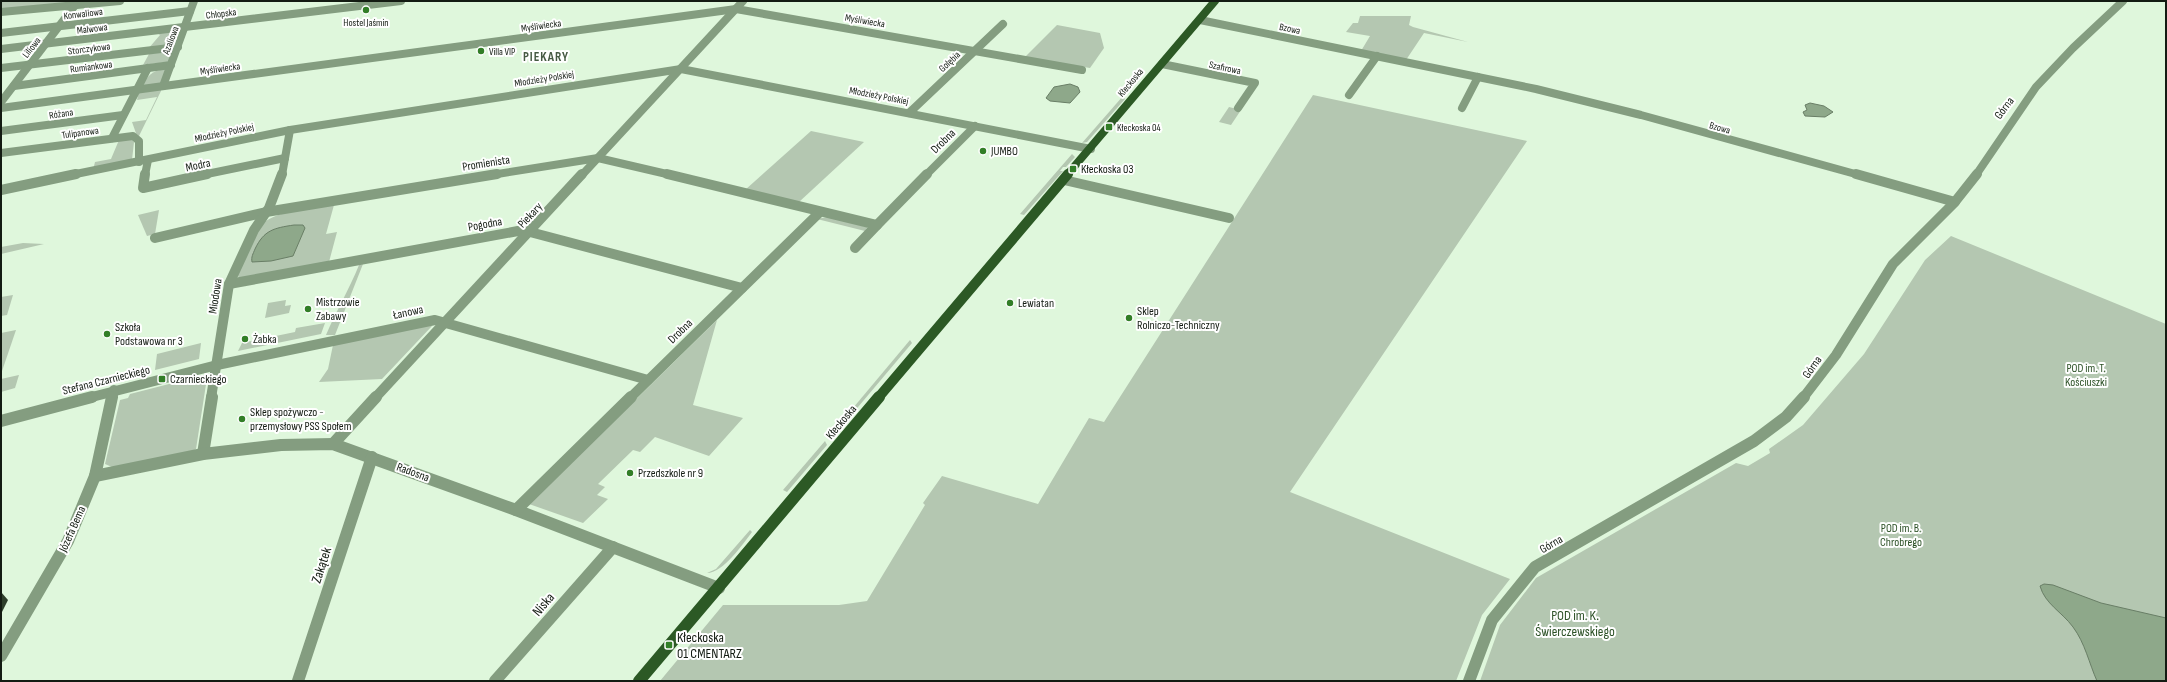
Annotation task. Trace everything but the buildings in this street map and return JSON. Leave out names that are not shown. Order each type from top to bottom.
[{"type":"main road","name":"Kłeckoska","points":[[639,681],[1215,1]]},
{"type":"street","points":[[1,12],[120,1]]},
{"type":"street","name":"Azaliowa","points":[[163,86],[186,27],[194,1]]},
{"type":"street","name":"Chłopska","points":[[186,27],[401,1]]},
{"type":"street","name":"Piekary","points":[[333,444],[743,1]]},
{"type":"street","name":"Górna","points":[[1469,681],[1492,620],[1535,567],[1718,464],[1772,430],[1817,383],[1858,322],[1885,275],[1900,255],[1955,202],[1985,162],[2003,131],[2036,87],[2123,1]]},
{"type":"street","name":"Liliowa","points":[[1,102],[76,4]]},
{"type":"street","name":"Myśliwiecka","points":[[1,108],[736,9],[976,50],[1082,70]]},
{"type":"street","name":"Konwaliowa","points":[[1,33],[190,11]]},
{"type":"street","name":"Bzowa","points":[[1200,20],[1536,89],[1648,117],[1955,202]]},
{"type":"street","name":"Gołębia","points":[[909,113],[1003,24]]},
{"type":"street","name":"Malwowa","points":[[1,49],[186,27]]},
{"type":"street","name":"Storczykowa","points":[[1,68],[178,47]]},
{"type":"street","points":[[1349,95],[1377,56]]},
{"type":"street","name":"Szafirowa","points":[[1162,64],[1255,83],[1238,108]]},
{"type":"street","name":"Rumiankowa","points":[[14,86],[171,65]]},
{"type":"street","points":[[112,138],[148,68]]},
{"type":"street","name":"Młodzieży Polskiej","points":[[1,190],[290,130],[681,68],[1091,149]]},
{"type":"street","points":[[1462,108],[1478,77]]},
{"type":"street","name":"Różana","points":[[1,131],[123,114]]},
{"type":"street","name":"Drobna","points":[[855,248],[976,126]]},
{"type":"street","name":"Miodowa","points":[[204,454],[229,284],[254,230],[269,208],[284,170],[290,130]]},
{"type":"street","name":"Tulipanowa","points":[[1,153],[128,136],[137,138],[139,141],[139,162]]},
{"type":"street","name":"Modra","points":[[148,160],[143,188],[285,158]]},
{"type":"street","name":"Promienista","points":[[155,238],[266,212],[598,158],[820,212]]},
{"type":"street","points":[[1064,180],[1229,218]]},
{"type":"street","points":[[820,212],[877,225]]},
{"type":"street","name":"Drobna","points":[[516,510],[820,212]]},
{"type":"street","name":"Pogodna","points":[[229,284],[518,230],[742,288]]},
{"type":"street","name":"Łanowa","points":[[217,365],[435,320],[648,380]]},
{"type":"street","name":"Stefana Czarnieckiego","points":[[1,421],[114,390],[217,365]]},
{"type":"street","name":"Józefa Bema","points":[[1,656],[68,541],[95,476],[114,390]]},
{"type":"street","name":"Radosna","points":[[95,476],[204,454],[281,445],[333,444],[516,510],[719,588]]},
{"type":"street","name":"Zakątek","points":[[298,681],[372,457]]},
{"type":"street","name":"Niska","points":[[495,681],[613,547]]},
{"type":"green space","points":[[1,1],[91,1],[1,11]]},
{"type":"green space","points":[[1360,16],[1411,16],[1409,25],[1413,27],[1468,42],[1424,33],[1406,60],[1361,51],[1370,36],[1346,32],[1353,23],[1358,23]]},
{"type":"green space","points":[[1057,25],[1100,33],[1104,48],[1090,68],[1025,57]]},
{"type":"green space","points":[[180,31],[176,44],[148,49],[160,35],[157,33]]},
{"type":"green space","points":[[168,51],[172,52],[170,60],[167,62],[143,65],[149,54]]},
{"type":"green space","points":[[164,69],[166,70],[160,84],[142,86],[150,74]]},
{"type":"green space","points":[[161,89],[139,136],[137,136],[132,122],[146,120],[157,97],[137,100],[139,92]]},
{"type":"green space","points":[[1313,95],[1527,141],[1290,492],[1510,579],[1482,615],[1456,681],[660,681],[723,605],[839,605],[867,601],[925,505],[923,503],[942,476],[1038,504],[1089,418],[1104,422]]},
{"type":"green space","points":[[1123,96],[1125,99],[1087,142],[1082,143]]},
{"type":"green space","points":[[1229,107],[1241,110],[1231,125],[1219,122]]},
{"type":"green space","points":[[811,131],[864,142],[799,202],[745,190]]},
{"type":"green space","points":[[129,137],[134,142],[132,160],[93,170],[95,162],[111,159],[119,140]]},
{"type":"green space","points":[[1072,154],[1075,157],[1060,171],[1063,171],[1024,215],[1020,214]]},
{"type":"green space","points":[[334,205],[326,234],[337,232],[329,262],[241,278],[237,276],[239,267],[262,224],[269,219],[287,212]]},
{"type":"green space","points":[[159,210],[155,234],[147,236],[138,215]]},
{"type":"green space","points":[[827,217],[867,228],[865,231],[817,219]]},
{"type":"green space","name":"POD im. B. Chrobrego","points":[[1951,236],[2166,324],[2166,681],[1480,681],[1500,625],[1536,578],[1736,463],[1748,466],[1770,453],[1769,449],[1803,425],[1864,354],[1925,260]]},
{"type":"green space","points":[[23,243],[44,244],[1,254],[1,247]]},
{"type":"green space","points":[[363,264],[335,335],[326,335],[359,265]]},
{"type":"green space","points":[[13,295],[7,315],[1,316],[1,297]]},
{"type":"green space","points":[[286,300],[285,306],[291,305],[289,313],[265,318],[268,303]]},
{"type":"green space","points":[[717,320],[693,405],[743,418],[709,456],[655,437],[640,452],[633,450],[598,484],[605,487],[597,495],[608,499],[583,523],[529,504]]},
{"type":"green space","points":[[325,323],[321,334],[238,351],[242,343],[295,332],[296,328]]},
{"type":"green space","points":[[427,325],[432,326],[382,379],[319,382],[328,369],[333,345]]},
{"type":"green space","points":[[16,330],[1,374],[1,333]]},
{"type":"green space","points":[[910,340],[912,343],[853,413],[848,414]]},
{"type":"green space","points":[[201,343],[199,359],[155,370],[157,354]]},
{"type":"green space","points":[[19,375],[15,388],[1,392],[1,379]]},
{"type":"green space","points":[[204,375],[204,379],[207,378],[196,449],[191,452],[112,467],[105,464],[120,400],[128,398],[130,394]]},
{"type":"green space","points":[[825,441],[827,445],[787,492],[783,490]]},
{"type":"green space","points":[[750,530],[752,532],[726,563],[713,572],[707,573],[716,569]]},
{"type":"shaded area","points":[[1070,84],[1078,87],[1080,92],[1070,103],[1050,101],[1046,98],[1054,87]]},
{"type":"shaded area","points":[[1810,103],[1824,106],[1833,112],[1825,117],[1805,116],[1803,112],[1807,110],[1805,105]]},
{"type":"shaded area","points":[[303,225],[305,228],[293,256],[271,261],[252,262],[252,257],[258,243],[266,234],[281,227]]},
{"type":"shaded area","points":[[2044,584],[2053,585],[2101,603],[2166,618],[2166,681],[2097,681],[2084,646],[2077,633],[2069,622],[2054,608],[2042,592],[2040,586]]},
{"type":"place","name":"Hostel Jaśmin","points":[[366,10]]},
{"type":"place","name":"Villa VIP","points":[[481,51]]},
{"type":"place","name":"Kłeckoska 04","points":[[1109,127]]},
{"type":"place","name":"JUMBO","points":[[983,151]]},
{"type":"place","name":"Kłeckoska 03","points":[[1073,169]]},
{"type":"place","name":"Lewiatan","points":[[1010,303]]},
{"type":"place","name":"Mistrzowie Zabawy","points":[[308,309]]},
{"type":"place","name":"Sklep Rolniczo-Techniczny","points":[[1129,318]]},
{"type":"place","name":"Szkoła Podstawowa nr 3","points":[[107,334]]},
{"type":"place","name":"Żabka","points":[[245,339]]},
{"type":"place","name":"Czarnieckiego","points":[[162,379]]},
{"type":"place","name":"Sklep spożywczo - przemysłowy PSS Społem","points":[[242,419]]},
{"type":"place","name":"Przedszkole nr 9","points":[[630,473]]},
{"type":"place","name":"Kłeckoska 01 CMENTARZ","points":[[669,645]]},
{"type":"district","name":"PIEKARY","points":[[546,56]]},
{"type":"park label","name":"POD im. T. Kościuszki","points":[[2086,375]]},
{"type":"park label","name":"POD im. K. Świerczewskiego","points":[[1575,624]]}]
